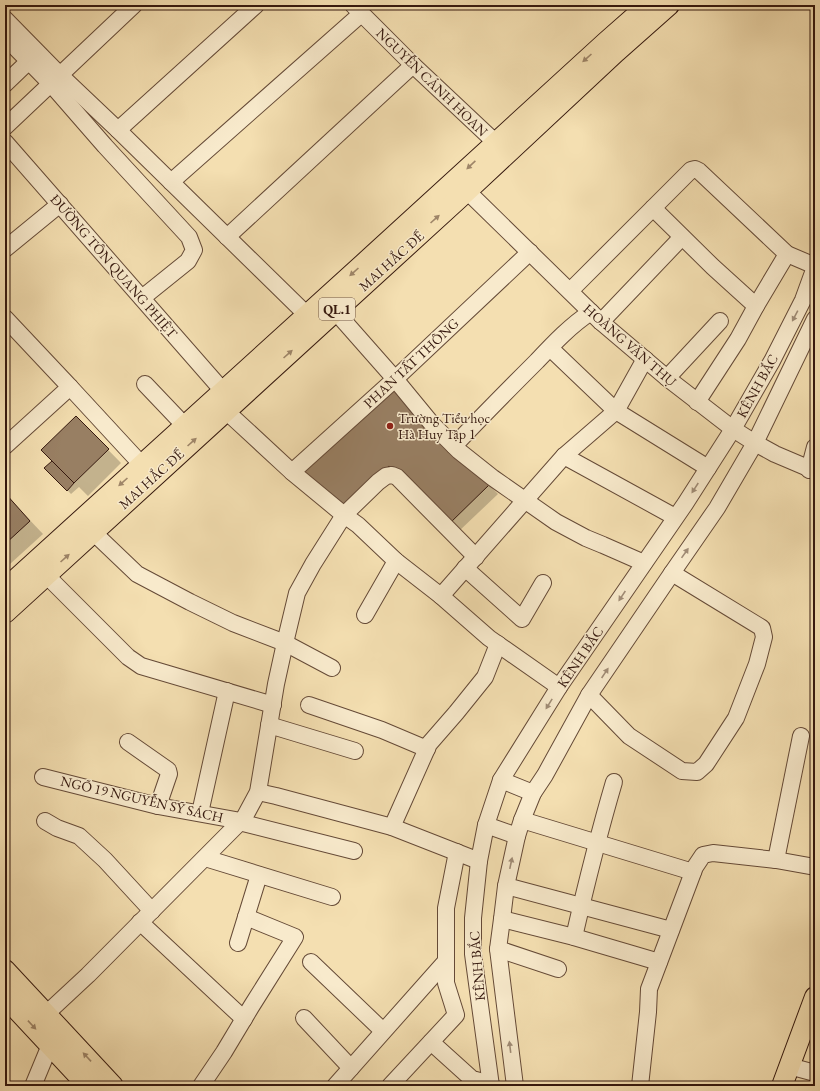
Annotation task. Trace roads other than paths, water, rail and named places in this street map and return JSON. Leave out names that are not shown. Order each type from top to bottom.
[{"type":"main road","name":"MAI HẮC ĐẾ","points":[[5,588],[307,316],[467,191],[611,47],[648,5]]},
{"type":"main road","name":"MAI HẮC ĐẾ","points":[[5,613],[335,311],[377,262],[496,142],[611,47],[669,5]]},
{"type":"main road","points":[[7,976],[46,1014],[113,1086]]},
{"type":"main road","points":[[5,997],[88,1086]]},
{"type":"main road","points":[[782,1086],[815,997]]},
{"type":"street","points":[[5,126],[56,80],[134,5]]},
{"type":"street","points":[[118,130],[256,5]]},
{"type":"street","points":[[171,182],[357,9]]},
{"type":"street","name":"NGUYỄN CẢNH HOAN","points":[[357,9],[413,65],[496,142]]},
{"type":"street","points":[[5,19],[56,80],[105,146],[189,237],[194,250],[188,261],[142,298]]},
{"type":"street","points":[[5,37],[29,61],[56,80],[118,130],[307,316]]},
{"type":"street","points":[[5,84],[29,61]]},
{"type":"street","points":[[227,237],[413,65]]},
{"type":"street","name":"ĐƯỜNG TÔN QUANG PHIỆT","points":[[5,142],[224,391]]},
{"type":"street","points":[[570,291],[693,169],[697,169],[787,254],[815,266]]},
{"type":"street","name":"HOÀNG VĂN THỤ","points":[[467,191],[596,317],[667,378],[755,443],[775,454],[812,470]]},
{"type":"street","points":[[5,249],[60,204]]},
{"type":"street","points":[[653,208],[713,267],[756,306]]},
{"type":"street","points":[[454,446],[496,401],[577,321],[596,317],[682,237]]},
{"type":"street","name":"PHAN TẤT THÔNG","points":[[292,472],[395,379],[530,252]]},
{"type":"street","points":[[698,402],[738,339],[787,254]]},
{"type":"street","name":"KÊNH BẮC","points":[[491,1085],[473,954],[473,918],[479,861],[486,825],[501,780],[559,687],[675,518],[733,428],[772,361],[803,300],[815,266]]},
{"type":"street","points":[[335,311],[395,379],[432,424],[454,446],[493,478],[556,522],[586,538],[644,563]]},
{"type":"street","points":[[5,318],[142,465]]},
{"type":"street","name":"KÊNH BẮC","points":[[515,1086],[498,949],[506,886],[522,820],[533,794],[589,695],[717,508],[755,443],[815,319]]},
{"type":"street","points":[[667,378],[720,321]]},
{"type":"street","points":[[550,348],[616,411],[708,468]]},
{"type":"street","points":[[441,596],[564,456],[616,411],[645,359]]},
{"type":"street","points":[[145,384],[185,426]]},
{"type":"street","points":[[6,441],[70,387]]},
{"type":"street","points":[[226,411],[292,472],[358,525],[396,561],[441,596],[489,638],[559,687]]},
{"type":"street","points":[[812,470],[815,447]]},
{"type":"street","points":[[564,456],[675,518]]},
{"type":"street","points":[[46,1014],[88,975],[244,818],[258,792],[276,684],[298,593],[313,564],[344,515],[378,482],[386,476],[392,475],[397,477],[470,563],[522,619],[543,583]]},
{"type":"street","points":[[93,532],[137,574],[233,623],[285,643],[332,668]]},
{"type":"street","points":[[365,615],[396,561]]},
{"type":"street","points":[[589,695],[629,736],[682,771],[697,772],[706,764],[736,718],[757,664],[764,636],[762,628],[672,573]]},
{"type":"street","points":[[46,575],[128,657],[141,666],[273,705]]},
{"type":"street","points":[[392,827],[429,744],[484,677],[498,644]]},
{"type":"street","points":[[200,813],[227,691]]},
{"type":"street","points":[[309,705],[382,730],[427,749]]},
{"type":"street","points":[[269,725],[355,751]]},
{"type":"street","points":[[776,860],[801,736]]},
{"type":"street","points":[[128,742],[168,770],[169,774],[158,806]]},
{"type":"street","name":"NGÕ 19 NGUYỄN SỸ SÁCH","points":[[43,777],[158,806],[241,821],[243,823],[354,851]]},
{"type":"street","points":[[501,780],[533,794]]},
{"type":"street","points":[[574,937],[597,842],[614,782]]},
{"type":"street","points":[[258,792],[392,827],[479,861]]},
{"type":"street","points":[[522,820],[693,872]]},
{"type":"street","points":[[45,821],[57,828],[79,836],[105,860],[152,911]]},
{"type":"street","points":[[486,825],[517,836]]},
{"type":"street","points":[[390,1086],[456,1015],[446,983],[446,908],[457,852]]},
{"type":"street","points":[[640,1086],[649,989],[695,867],[703,855],[712,853],[776,860],[815,867]]},
{"type":"street","points":[[205,858],[332,897]]},
{"type":"street","points":[[238,943],[259,875]]},
{"type":"street","points":[[506,886],[671,930]]},
{"type":"street","points":[[201,1086],[295,938],[246,917]]},
{"type":"street","points":[[502,919],[574,937],[659,962]]},
{"type":"street","points":[[140,922],[244,1018]]},
{"type":"street","points":[[498,949],[558,969]]},
{"type":"street","points":[[335,1086],[446,961]]},
{"type":"street","points":[[311,962],[383,1031]]},
{"type":"street","points":[[304,1018],[351,1068]]},
{"type":"street","points":[[431,1042],[472,1079],[491,1085]]},
{"type":"street","points":[[33,1086],[50,1045]]},
{"type":"street","points":[[790,1066],[815,1073]]},
{"type":"place","name":"Trường Tiểu học Hà Huy Tập 1","points":[[390,426]]}]
